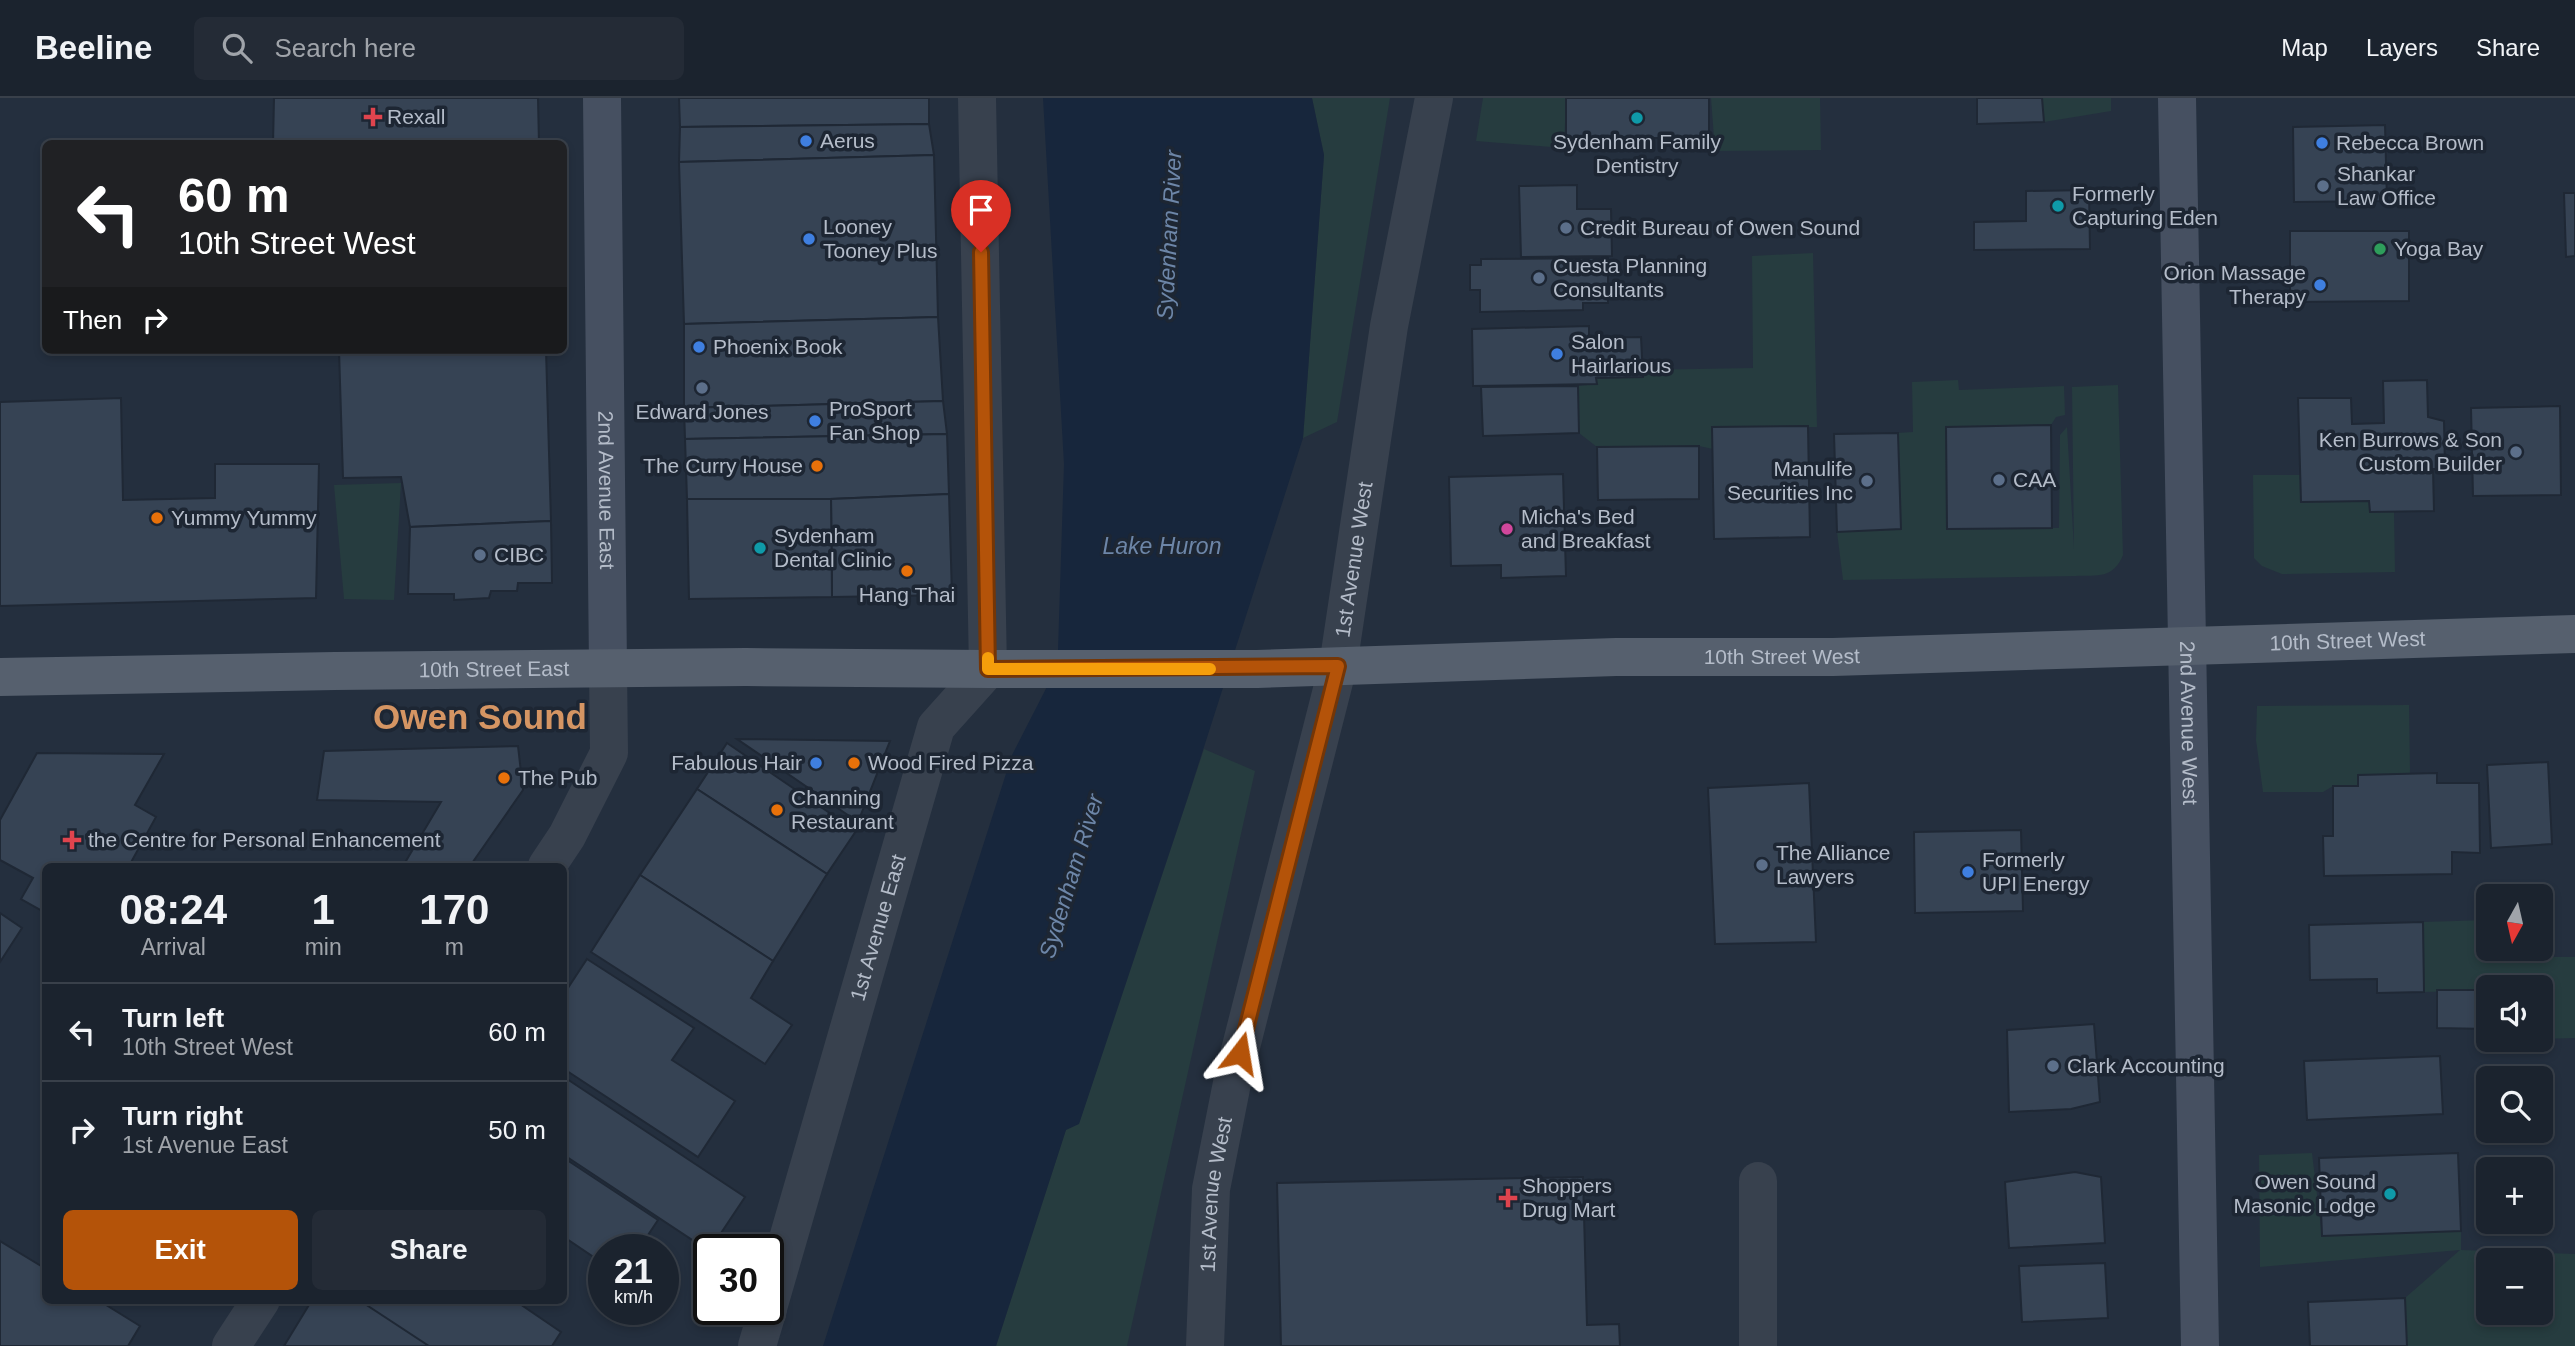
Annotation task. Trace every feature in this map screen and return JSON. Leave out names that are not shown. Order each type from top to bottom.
[{"type":"main road","name":"10th Street West","points":[[988,669],[1257,668],[1616,657],[1833,657],[2575,634]]},
{"type":"main road","name":"10th Street East","points":[[0,677],[608,668],[988,669]]},
{"type":"street","name":"2nd Avenue East","points":[[549,863],[567,836],[609,753],[602,98]]},
{"type":"street","points":[[977,98],[988,669]]},
{"type":"street","name":"1st Avenue West","points":[[1205,1346],[1213,1176],[1233,1078],[1338,666],[1389,326],[1434,98]]},
{"type":"street","name":"2nd Avenue West","points":[[2177,98],[2200,1346]]},
{"type":"street","name":"1st Avenue East","points":[[784,1253],[936,727],[988,669]]},
{"type":"street","points":[[1758,1181],[1758,1346]]},
{"type":"street","points":[[231,1346],[258,1304]]},
{"type":"street","name":"1st Avenue East","points":[[757,1346],[763,1325]]},
{"type":"green space","points":[[1312,98],[1390,98],[1337,422],[1303,438],[1324,155]]},
{"type":"green space","points":[[1483,98],[1566,98],[1564,148],[1476,141]]},
{"type":"green space","points":[[1711,98],[1820,98],[1821,150],[1715,151]]},
{"type":"green space","points":[[2042,98],[2111,98],[2111,111],[2044,122]]},
{"type":"green space","points":[[1813,253],[1817,427],[1713,427],[1713,449],[1699,446],[1597,447],[1579,433],[1578,386],[1596,384],[1596,378],[1642,377],[1641,370],[1753,368],[1752,256]]},
{"type":"green space","points":[[1958,380],[1959,390],[2064,386],[2065,415],[2056,417],[2051,425],[1946,427],[1947,528],[2059,528],[2060,435],[2067,427],[2074,549],[2072,387],[2118,385],[2123,555],[2115,568],[2104,574],[2091,576],[1843,580],[1837,532],[1901,529],[1898,433],[1913,432],[1912,382]]},
{"type":"green space","points":[[2253,475],[2300,475],[2301,502],[2369,501],[2370,512],[2394,512],[2395,572],[2282,574],[2262,566],[2254,558]]},
{"type":"green space","points":[[401,483],[394,600],[344,599],[334,485]]},
{"type":"green space","points":[[2409,705],[2410,774],[2358,786],[2333,786],[2323,792],[2263,792],[2256,740],[2257,706]]},
{"type":"green space","points":[[1204,749],[1255,771],[1127,1346],[996,1346],[1066,1129],[1079,1123]]},
{"type":"green space","points":[[2476,920],[2476,961],[2553,961],[2553,957],[2575,957],[2575,1038],[2553,1039],[2553,975],[2476,975],[2476,990],[2424,992],[2423,922]]},
{"type":"green space","points":[[2312,1153],[2322,1236],[2461,1231],[2461,1250],[2476,1251],[2476,1325],[2553,1325],[2553,1253],[2575,1254],[2575,1346],[2407,1346],[2405,1298],[2460,1250],[2260,1267],[2259,1155]]},
{"type":"water","name":"Lake Huron","points":[[1043,98],[1312,98],[1324,155],[1303,438],[1079,1124],[1066,1130],[996,1346],[823,1346],[1012,755],[1056,669],[1064,464]]},
{"type":"building","points":[[274,98],[538,98],[539,140],[273,140]]},
{"type":"building","points":[[679,98],[929,98],[929,124],[680,127]]},
{"type":"building","name":"Sydenham Family Dentistry","points":[[1566,98],[1709,98],[1709,138],[1566,138]]},
{"type":"building","points":[[1977,98],[2042,98],[2044,122],[1977,124]]},
{"type":"building","name":"Aerus","points":[[929,124],[934,155],[679,162],[680,127]]},
{"type":"building","points":[[2385,125],[2387,201],[2294,202],[2293,127]]},
{"type":"building","name":"Looney Tooney Plus","points":[[934,155],[938,317],[684,324],[679,162]]},
{"type":"building","name":"Credit Bureau of Owen Sound","points":[[1577,185],[1577,209],[1611,209],[1612,256],[1521,257],[1519,186]]},
{"type":"building","name":"Formerly Capturing Eden","points":[[2089,190],[2090,249],[1974,250],[1974,222],[2026,221],[2026,191]]},
{"type":"building","points":[[2564,193],[2575,193],[2575,256],[2566,257]]},
{"type":"building","points":[[2290,231],[2409,231],[2409,301],[2290,302]]},
{"type":"building","name":"Cuesta Planning Consultants","points":[[1608,258],[1608,303],[1583,303],[1583,310],[1480,312],[1480,290],[1470,290],[1470,265],[1481,265],[1481,259]]},
{"type":"building","points":[[938,317],[943,401],[684,408],[684,324]]},
{"type":"building","name":"Salon Hairlarious","points":[[1589,326],[1589,338],[1641,337],[1643,377],[1596,378],[1597,384],[1473,386],[1472,329]]},
{"type":"building","points":[[339,354],[546,354],[551,521],[410,527],[401,477],[343,478]]},
{"type":"building","points":[[2427,380],[2428,417],[2444,421],[2445,469],[2433,469],[2434,511],[2370,512],[2369,501],[2301,502],[2298,398],[2351,398],[2352,424],[2384,423],[2383,381]]},
{"type":"building","points":[[1578,386],[1579,433],[1483,436],[1481,387]]},
{"type":"building","points":[[121,398],[123,500],[215,498],[215,464],[319,464],[316,598],[0,606],[0,402]]},
{"type":"building","name":"ProSport Fan Shop","points":[[943,401],[947,434],[685,439],[684,408]]},
{"type":"building","name":"Ken Burrows & Son Custom Builder","points":[[2560,406],[2561,495],[2473,496],[2471,408]]},
{"type":"building","name":"CAA","points":[[2051,425],[2052,528],[1947,529],[1946,427]]},
{"type":"building","points":[[1808,426],[1810,537],[1714,539],[1712,427]]},
{"type":"building","name":"Manulife Securities Inc","points":[[1898,433],[1901,529],[1837,532],[1834,434]]},
{"type":"building","name":"The Curry House","points":[[947,434],[949,494],[831,499],[687,499],[685,439]]},
{"type":"building","points":[[1699,446],[1699,499],[1598,500],[1597,447]]},
{"type":"building","name":"Micha's Bed and Breakfast","points":[[1563,474],[1566,576],[1501,578],[1501,565],[1451,566],[1449,477]]},
{"type":"building","points":[[949,494],[952,595],[832,597],[831,499]]},
{"type":"building","name":"Sydenham Dental Clinic","points":[[687,499],[831,499],[832,597],[689,599]]},
{"type":"building","name":"CIBC","points":[[551,521],[552,583],[518,583],[517,591],[491,591],[489,598],[454,600],[454,594],[408,594],[410,527]]},
{"type":"building","points":[[737,739],[890,741],[858,822]]},
{"type":"building","name":"Channing Restaurant","points":[[727,743],[856,831],[827,874],[697,789]]},
{"type":"building","points":[[518,746],[523,790],[472,863],[405,863],[441,802],[317,800],[324,751]]},
{"type":"building","name":"the Centre for Personal Enhancement","points":[[37,753],[164,754],[135,805],[156,817],[131,863],[42,863],[42,911],[21,899],[33,878],[0,860],[0,820]]},
{"type":"building","points":[[2548,762],[2552,844],[2491,848],[2487,765]]},
{"type":"building","points":[[2437,773],[2437,783],[2479,783],[2480,853],[2452,852],[2452,874],[2324,876],[2323,836],[2333,836],[2333,786],[2358,786],[2358,775]]},
{"type":"building","name":"The Alliance Lawyers","points":[[1809,783],[1816,942],[1715,944],[1708,788]]},
{"type":"building","points":[[697,789],[827,874],[773,961],[640,875]]},
{"type":"building","name":"Formerly UPI Energy","points":[[2021,830],[2023,911],[1915,913],[1914,832]]},
{"type":"building","points":[[640,875],[773,961],[751,998],[792,1025],[765,1064],[591,952]]},
{"type":"building","points":[[0,913],[22,928],[0,962]]},
{"type":"building","points":[[2423,922],[2424,992],[2377,993],[2377,979],[2310,980],[2309,925]]},
{"type":"building","points":[[587,959],[694,1028],[672,1060],[735,1101],[698,1157],[567,1071],[567,989]]},
{"type":"building","points":[[2437,990],[2476,990],[2476,1029],[2437,1028]]},
{"type":"building","name":"Clark Accounting","points":[[2094,1024],[2100,1102],[2071,1109],[2009,1112],[2007,1030]]},
{"type":"building","points":[[2440,1056],[2443,1114],[2307,1120],[2304,1061]]},
{"type":"building","points":[[567,1079],[745,1197],[720,1234],[693,1234],[693,1240],[567,1157]]},
{"type":"building","name":"Owen Sound Masonic Lodge","points":[[2458,1153],[2461,1231],[2322,1236],[2319,1158]]},
{"type":"building","points":[[567,1160],[658,1220],[649,1234],[588,1234],[588,1253],[567,1239]]},
{"type":"building","points":[[2075,1172],[2101,1177],[2105,1243],[2009,1248],[2005,1182]]},
{"type":"building","points":[[1583,1177],[1587,1325],[1619,1324],[1620,1346],[1281,1346],[1277,1183]]},
{"type":"building","points":[[0,1241],[42,1267],[42,1304],[104,1304],[140,1326],[128,1346],[0,1346]]},
{"type":"building","points":[[2105,1263],[2108,1318],[2022,1322],[2019,1266]]},
{"type":"building","points":[[2405,1298],[2407,1346],[2310,1346],[2308,1302]]},
{"type":"building","points":[[310,1304],[368,1304],[436,1346],[284,1346]]},
{"type":"building","points":[[365,1304],[520,1304],[561,1332],[552,1346],[429,1346]]},
{"type":"slow traffic","points":[[988,658],[988,669],[1210,669]]},
{"type":"place","name":"Rexall","points":[[373,117]]},
{"type":"place","name":"Sydenham Family Dentistry","points":[[1637,118]]},
{"type":"place","name":"Aerus","points":[[806,141]]},
{"type":"place","name":"Rebecca Brown","points":[[2322,143]]},
{"type":"place","name":"Shankar Law Office","points":[[2323,186]]},
{"type":"place","name":"Formerly Capturing Eden","points":[[2058,206]]},
{"type":"place","name":"Credit Bureau of Owen Sound","points":[[1566,228]]},
{"type":"place","name":"Looney Tooney Plus","points":[[809,239]]},
{"type":"place","name":"Yoga Bay","points":[[2380,249]]},
{"type":"place","name":"Cuesta Planning Consultants","points":[[1539,278]]},
{"type":"place","name":"Orion Massage Therapy","points":[[2320,285]]},
{"type":"place","name":"Phoenix Book","points":[[699,347]]},
{"type":"place","name":"Salon Hairlarious","points":[[1557,354]]},
{"type":"place","name":"Edward Jones","points":[[702,388]]},
{"type":"place","name":"ProSport Fan Shop","points":[[815,421]]},
{"type":"place","name":"Ken Burrows & Son Custom Builder","points":[[2516,452]]},
{"type":"place","name":"The Curry House","points":[[817,466]]},
{"type":"place","name":"CAA","points":[[1999,480]]},
{"type":"place","name":"Manulife Securities Inc","points":[[1867,481]]},
{"type":"place","name":"Yummy Yummy","points":[[157,518]]},
{"type":"place","name":"Micha's Bed and Breakfast","points":[[1507,529]]},
{"type":"place","name":"Sydenham Dental Clinic","points":[[760,548]]},
{"type":"place","name":"CIBC","points":[[480,555]]},
{"type":"place","name":"Hang Thai","points":[[907,571]]},
{"type":"place","name":"Fabulous Hair","points":[[816,763]]},
{"type":"place","name":"Wood Fired Pizza","points":[[854,763]]},
{"type":"place","name":"The Pub","points":[[504,778]]},
{"type":"place","name":"Channing Restaurant","points":[[777,810]]},
{"type":"place","name":"the Centre for Personal Enhancement","points":[[72,840]]},
{"type":"place","name":"The Alliance Lawyers","points":[[1762,865]]},
{"type":"place","name":"Formerly UPI Energy","points":[[1968,872]]},
{"type":"place","name":"Clark Accounting","points":[[2053,1066]]},
{"type":"place","name":"Owen Sound Masonic Lodge","points":[[2390,1194]]},
{"type":"place","name":"Shoppers Drug Mart","points":[[1508,1198]]},
{"type":"district","name":"Owen Sound","points":[[480,717]]},
{"type":"route","points":[[981,252],[988,669],[1338,666],[1240,1053]]},
{"type":"water label","name":"Sydenham River","points":[[1169,235]]},
{"type":"water label","name":"Sydenham River","points":[[1071,876]]}]
